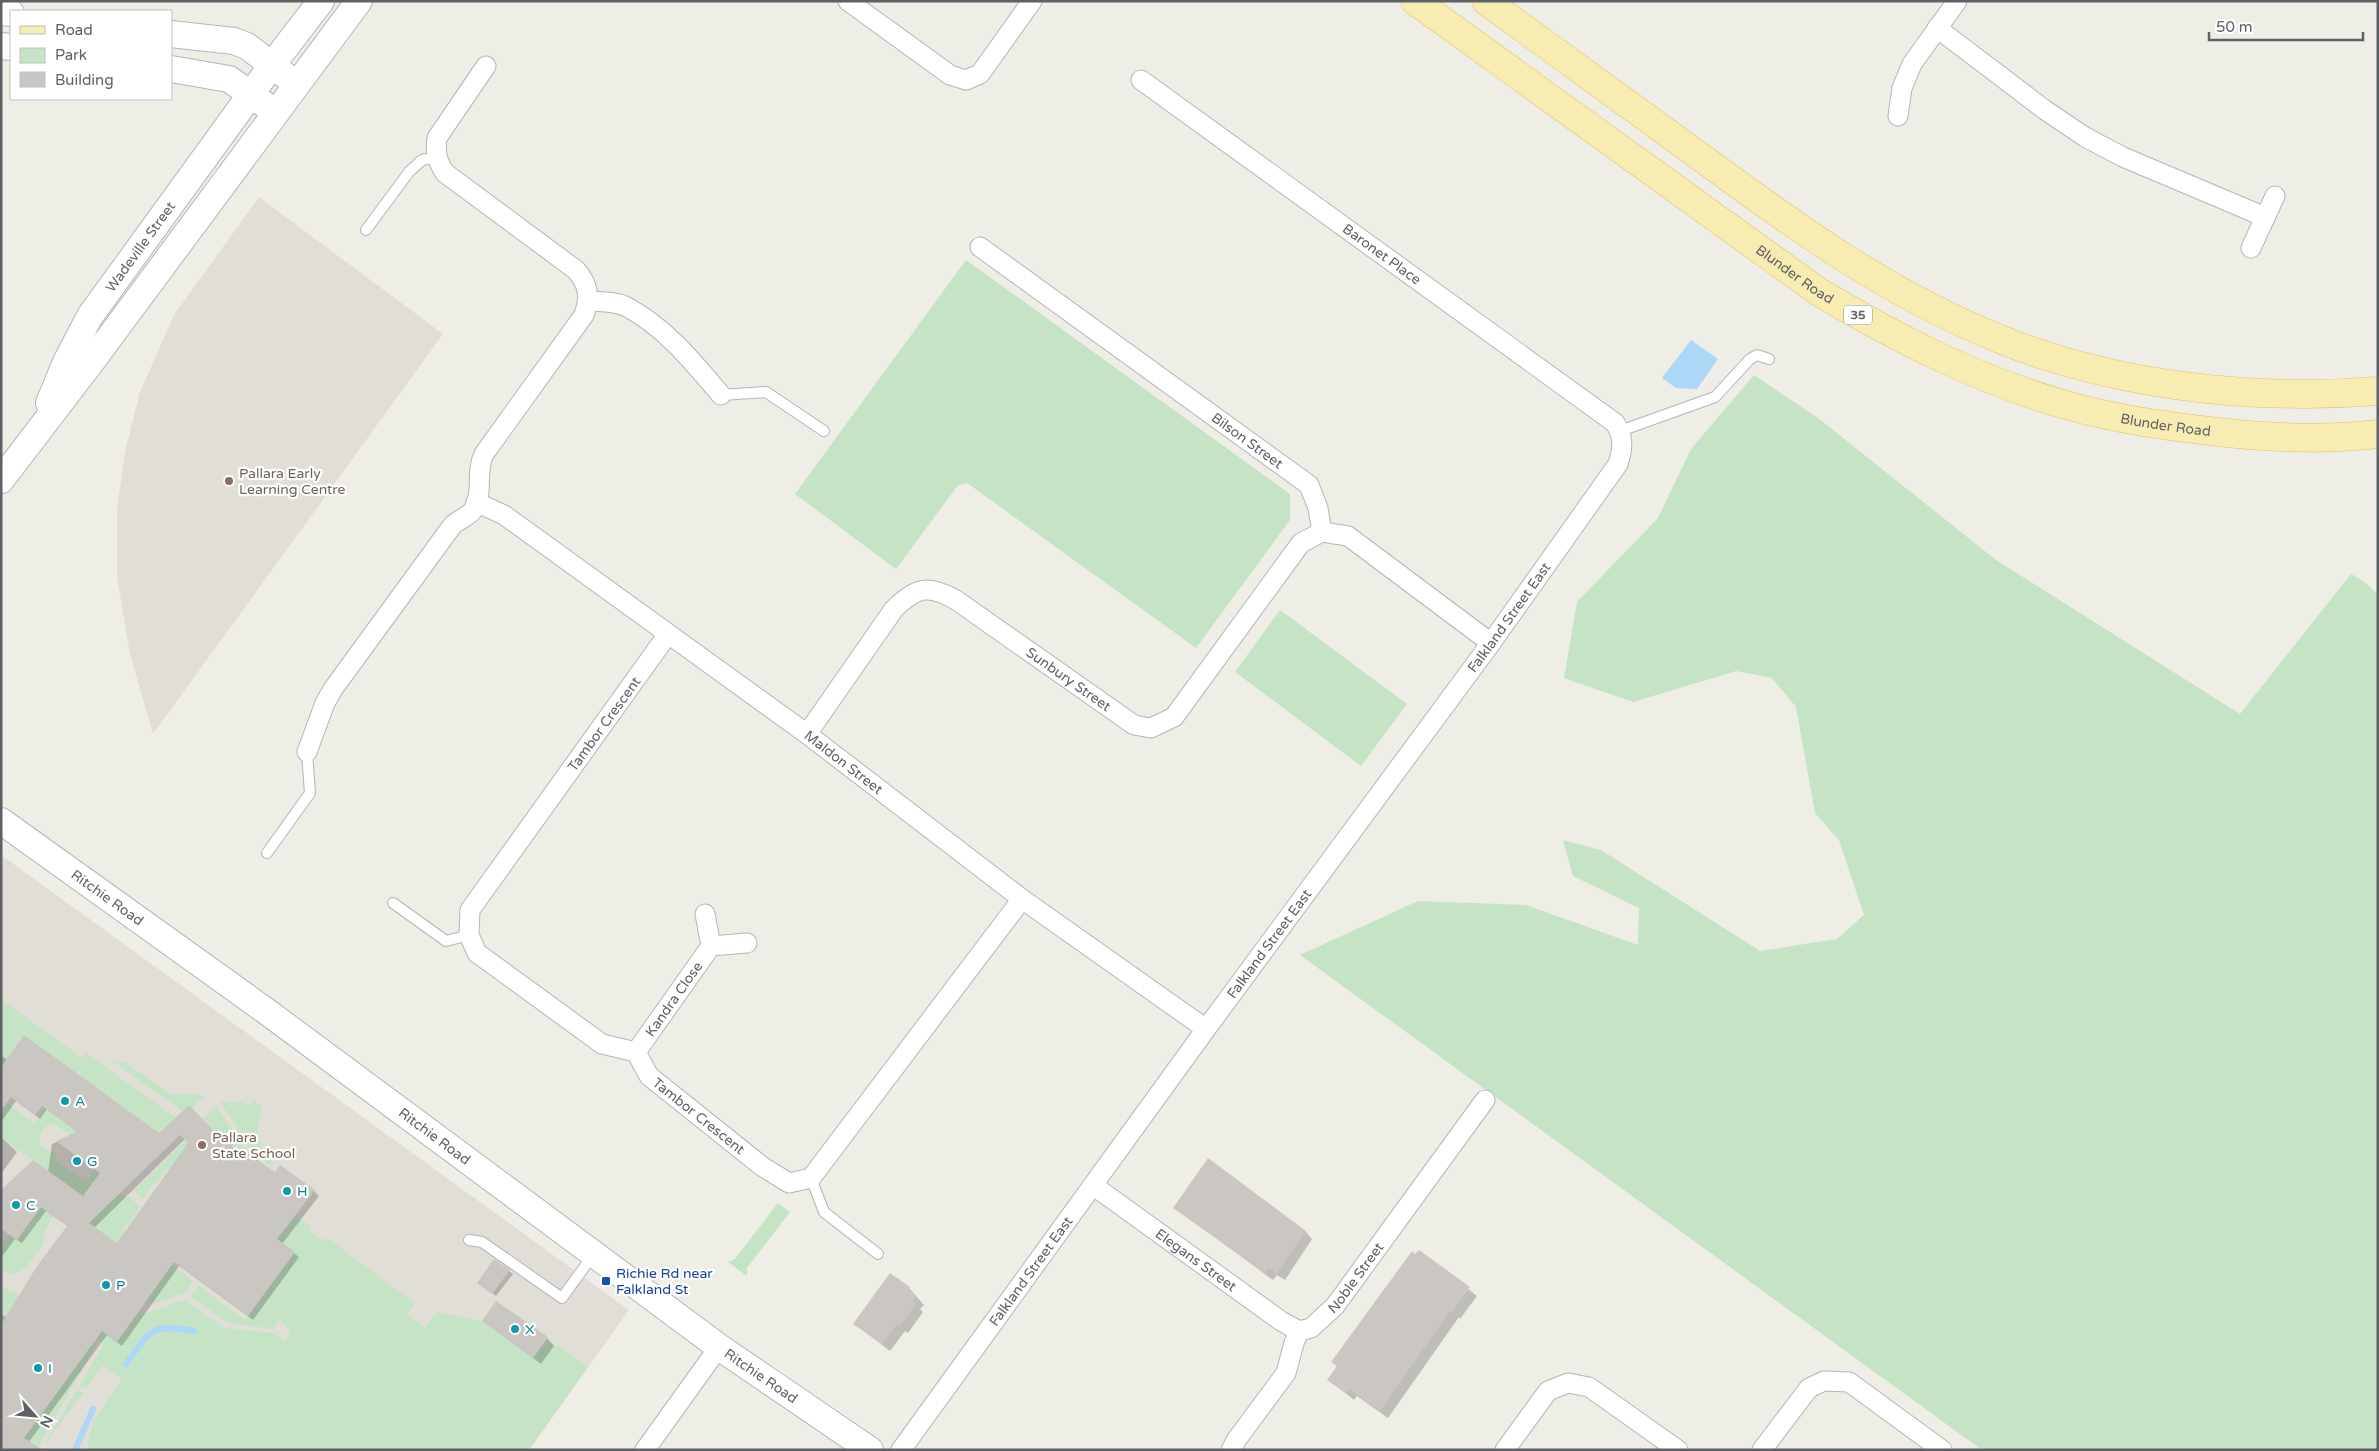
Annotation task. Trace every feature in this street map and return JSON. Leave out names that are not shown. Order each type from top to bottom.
[{"type":"main road","name":"Blunder Road","points":[[1415,1],[1819,292],[1885,331],[1983,377],[2066,405],[2153,424],[2278,437],[2378,434]]},
{"type":"main road","points":[[1486,1],[1786,220],[1855,266],[1954,320],[2000,340],[2080,365],[2163,384],[2242,393],[2331,395],[2378,391]]},
{"type":"street","name":"Wadeville Street","points":[[32,440],[66,362],[90,316],[272,65],[321,1]]},
{"type":"street","name":"Wadeville Street","points":[[1,480],[359,1]]},
{"type":"street","points":[[848,1],[950,75],[966,80],[980,74],[1032,1]]},
{"type":"street","points":[[1898,116],[1902,88],[1912,64],[1957,1]]},
{"type":"street","points":[[1937,28],[2045,110],[2086,137],[2132,160],[2264,217]]},
{"type":"street","points":[[172,34],[234,41],[247,46],[297,84]]},
{"type":"street","points":[[307,752],[325,703],[333,689],[452,526],[470,514],[479,492],[480,462],[484,454],[584,315],[589,301],[588,290],[576,270],[445,173],[436,157],[437,138],[442,128],[486,66]]},
{"type":"street","points":[[172,69],[229,79],[275,113]]},
{"type":"street","name":"Baronet Place","points":[[1142,80],[1615,423],[1620,431]]},
{"type":"street","points":[[2251,248],[2275,196]]},
{"type":"street","name":"Bilson Street","points":[[980,247],[1309,484],[1318,508],[1322,532]]},
{"type":"street","points":[[589,301],[614,303],[627,307],[677,343],[721,395]]},
{"type":"street","name":"Falkland Street East","points":[[901,1450],[1206,1029],[1491,643],[1618,464],[1623,448],[1620,431]]},
{"type":"street","name":"Maldon Street","points":[[476,502],[504,515],[807,734],[1022,899],[1206,1029]]},
{"type":"street","points":[[1322,532],[1348,536],[1491,643]]},
{"type":"street","name":"Sunbury Street","points":[[807,734],[894,609],[907,596],[922,590],[939,590],[956,600],[1134,725],[1151,728],[1174,717],[1301,543],[1322,532]]},
{"type":"street","name":"Tambor Crescent","points":[[469,935],[470,910],[668,634]]},
{"type":"street","name":"Ritchie Road","points":[[1,821],[266,1010],[719,1347],[870,1450]]},
{"type":"street","points":[[812,1178],[1022,899]]},
{"type":"street","points":[[706,914],[711,946],[747,943]]},
{"type":"street","points":[[469,935],[477,953],[602,1044],[636,1052]]},
{"type":"street","name":"Kandra Close","points":[[636,1052],[711,946]]},
{"type":"street","name":"Tambor Crescent","points":[[636,1052],[649,1076],[763,1167],[789,1182],[812,1178]]},
{"type":"street","name":"Noble Street","points":[[1299,1331],[1311,1328],[1336,1306],[1485,1100]]},
{"type":"street","name":"Elegans Street","points":[[1094,1186],[1281,1321],[1299,1331]]},
{"type":"street","points":[[1231,1450],[1237,1439],[1286,1373],[1299,1331]]},
{"type":"street","points":[[645,1450],[719,1347]]},
{"type":"street","points":[[1762,1450],[1809,1388],[1824,1380],[1850,1382],[1942,1450]]},
{"type":"street","points":[[1504,1450],[1548,1391],[1568,1383],[1589,1386],[1678,1450]]},
{"type":"lane","points":[[366,230],[409,172],[422,160],[436,157]]},
{"type":"lane","points":[[1620,431],[1715,397],[1750,359],[1757,356],[1769,359]]},
{"type":"lane","points":[[721,395],[766,392],[824,432]]},
{"type":"lane","points":[[267,853],[310,793],[307,752]]},
{"type":"lane","points":[[393,903],[446,941],[469,935]]},
{"type":"lane","points":[[812,1178],[824,1212],[878,1254]]},
{"type":"lane","points":[[469,1240],[482,1242],[562,1298],[594,1254]]},
{"type":"shaded area","name":"Pallara Early Learning Centre","points":[[259,197],[443,334],[153,734],[130,654],[117,576],[117,509],[125,452],[140,392],[174,315]]},
{"type":"shaded area","name":"Pallara State School","points":[[1,855],[629,1310],[529,1450],[1,1450]]},
{"type":"green space","points":[[966,260],[1290,494],[1290,520],[1196,648],[967,483],[958,485],[896,569],[795,494]]},
{"type":"green space","points":[[1754,375],[1818,418],[1996,560],[2240,714],[2351,574],[2363,581],[2378,594],[2378,1450],[1982,1450],[1300,955],[1418,901],[1526,905],[1638,945],[1639,908],[1573,876],[1563,840],[1601,850],[1760,951],[1837,939],[1864,915],[1839,840],[1815,813],[1796,707],[1772,678],[1736,671],[1633,702],[1564,678],[1577,602],[1658,518],[1691,449]]},
{"type":"green space","points":[[1280,610],[1407,704],[1361,766],[1235,672]]},
{"type":"green space","points":[[1,999],[82,1058],[86,1053],[176,1118],[152,1143],[1,1067]]},
{"type":"green space","points":[[114,1062],[126,1063],[170,1094],[205,1095],[192,1108],[189,1105],[182,1111]]},
{"type":"green space","points":[[1,1099],[34,1123],[45,1108],[89,1140],[85,1144],[54,1124],[46,1126],[39,1137],[40,1145],[57,1155],[54,1159],[86,1182],[99,1163],[117,1176],[93,1204],[1,1137]]},
{"type":"green space","points":[[253,1100],[263,1107],[258,1122],[258,1129],[264,1150],[273,1163],[271,1167],[255,1154],[220,1102],[243,1102],[249,1106]]},
{"type":"green space","points":[[216,1105],[248,1153],[246,1156],[203,1124],[202,1119]]},
{"type":"green space","points":[[198,1129],[260,1193],[294,1218],[296,1216],[311,1226],[309,1230],[324,1241],[327,1238],[415,1303],[407,1314],[425,1328],[437,1312],[482,1321],[533,1358],[547,1340],[558,1345],[588,1367],[529,1450],[87,1450],[93,1421],[122,1379],[103,1365],[86,1389],[80,1385],[104,1344],[69,1318],[84,1318],[117,1342],[140,1310],[144,1314],[184,1300],[224,1328],[272,1333],[285,1341],[291,1332],[280,1320],[273,1329],[228,1323],[191,1297],[199,1286],[245,1320],[295,1252],[233,1207],[168,1168],[155,1185],[153,1183],[143,1199],[134,1190]]},
{"type":"green space","points":[[40,1193],[60,1202],[45,1230],[43,1244],[27,1266],[14,1274],[1,1270],[1,1247]]},
{"type":"green space","points":[[120,1193],[126,1198],[128,1196],[140,1207],[123,1230],[193,1281],[185,1293],[152,1304],[146,1301],[163,1277],[89,1223]]},
{"type":"green space","points":[[778,1203],[790,1212],[747,1268],[747,1276],[728,1262],[735,1259]]},
{"type":"green space","points":[[1,1285],[11,1292],[20,1294],[7,1316],[1,1312]]},
{"type":"green space","name":"I","points":[[58,1316],[96,1345],[38,1447],[1,1425]]},
{"type":"green space","points":[[77,1390],[83,1393],[47,1442],[46,1441]]},
{"type":"water","points":[[1691,340],[1718,359],[1697,389],[1676,388],[1662,378]]},
{"type":"building","points":[[24,1035],[159,1133],[189,1105],[217,1134],[246,1156],[248,1153],[275,1172],[280,1165],[315,1190],[277,1239],[295,1252],[248,1316],[174,1262],[117,1342],[102,1331],[24,1438],[43,1450],[1,1450],[1,1325],[37,1266],[67,1226],[41,1207],[17,1240],[1,1229],[1,1190],[33,1160],[83,1196],[100,1173],[56,1141],[77,1132],[42,1106],[35,1115],[11,1097],[1,1111],[1,1067]],"holes":[[[180,1135],[188,1143],[117,1243],[89,1223]]]},
{"type":"building","points":[[1208,1158],[1306,1231],[1276,1274],[1269,1268],[1265,1273],[1173,1208]]},
{"type":"building","points":[[1419,1250],[1470,1287],[1452,1312],[1450,1311],[1380,1411],[1349,1389],[1346,1393],[1327,1380],[1337,1366],[1331,1362],[1412,1251],[1415,1254]]},
{"type":"building","points":[[494,1259],[510,1270],[492,1294],[477,1283]]},
{"type":"building","points":[[890,1273],[910,1287],[908,1289],[917,1296],[913,1301],[916,1304],[900,1326],[897,1324],[882,1344],[853,1324]]},
{"type":"building","name":"X","points":[[496,1301],[548,1337],[533,1358],[482,1321]]},
{"type":"waterway","points":[[126,1364],[141,1343],[152,1332],[168,1328],[194,1331]]},
{"type":"waterway","points":[[75,1450],[93,1409]]},
{"type":"place","name":"Pallara Early Learning Centre","points":[[229,481]]},
{"type":"place","name":"A","points":[[65,1101]]},
{"type":"place","name":"Pallara State School","points":[[202,1145]]},
{"type":"place","name":"G","points":[[77,1161]]},
{"type":"place","name":"H","points":[[287,1191]]},
{"type":"place","name":"C","points":[[16,1205]]},
{"type":"place","name":"Richie Rd near Falkland St","points":[[606,1281]]},
{"type":"place","name":"P","points":[[106,1285]]},
{"type":"place","name":"X","points":[[515,1329]]},
{"type":"place","name":"I","points":[[38,1368]]}]
